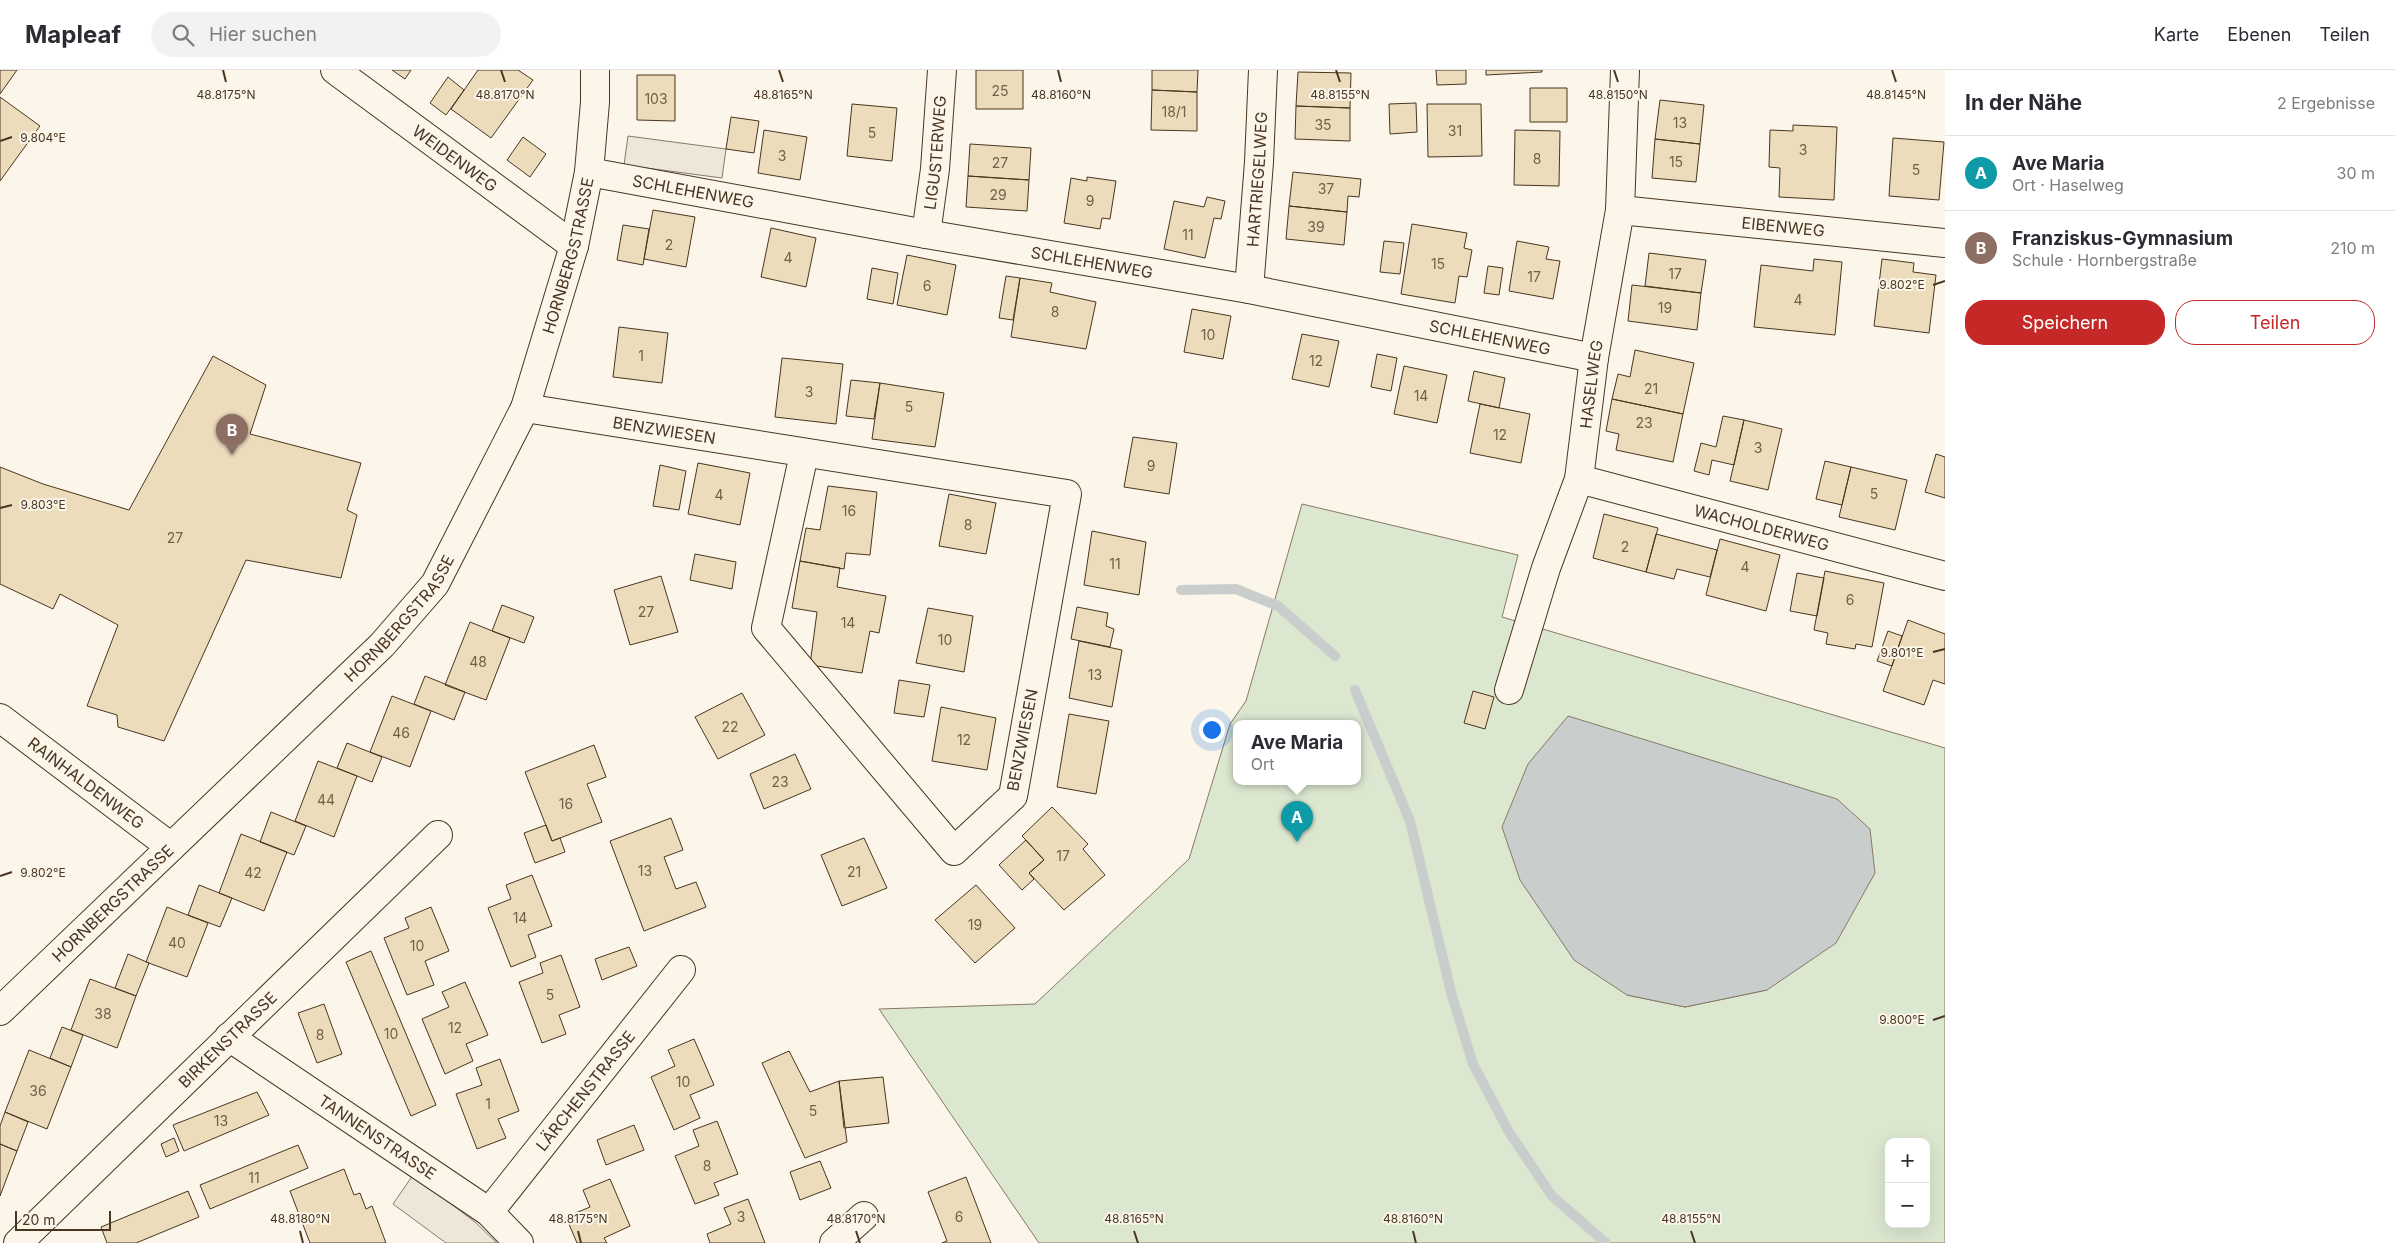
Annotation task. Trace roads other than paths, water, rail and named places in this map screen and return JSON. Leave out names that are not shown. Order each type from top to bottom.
[{"type":"street","name":"WEIDENWEG","points":[[335,70],[574,246]]},
{"type":"street","name":"HORNBERGSTRASSE","points":[[0,1011],[382,645],[435,584],[525,408],[574,246],[589,172],[595,102],[595,70]]},
{"type":"street","name":"LIGUSTERWEG","points":[[926,234],[935,169],[942,70]]},
{"type":"street","name":"HARTRIEGELWEG","points":[[1249,289],[1259,162],[1263,70]]},
{"type":"street","name":"HASELWEG","points":[[1509,690],[1546,568],[1579,479],[1594,358],[1620,210],[1625,70]]},
{"type":"street","name":"SCHLEHENWEG","points":[[589,172],[926,234],[1249,289],[1594,358]]},
{"type":"street","name":"EIBENWEG","points":[[1620,210],[1945,243]]},
{"type":"street","name":"BENZWIESEN","points":[[525,408],[804,454],[1067,494],[1013,796],[954,851],[766,628],[804,454]]},
{"type":"street","name":"WACHOLDERWEG","points":[[1579,479],[1945,576]]},
{"type":"street","name":"RAINHALDENWEG","points":[[0,718],[171,847]]},
{"type":"street","name":"BIRKENSTRASSE","points":[[18,1243],[438,835]]},
{"type":"street","name":"LÄRCHENSTRASSE","points":[[488,1212],[681,970]]},
{"type":"street","name":"TANNENSTRASSE","points":[[229,1037],[488,1212],[518,1243]]},
{"type":"street","points":[[834,1243],[864,1216]]},
{"type":"waterway","points":[[1181,590],[1236,589],[1278,606],[1335,656]]},
{"type":"waterway","points":[[1355,690],[1410,821],[1452,996],[1473,1064],[1509,1132],[1552,1196],[1606,1243]]},
{"type":"place","name":"Franziskus-Gymnasium","points":[[232,455]]},
{"type":"place","name":"Ave Maria","points":[[1297,842]]}]
